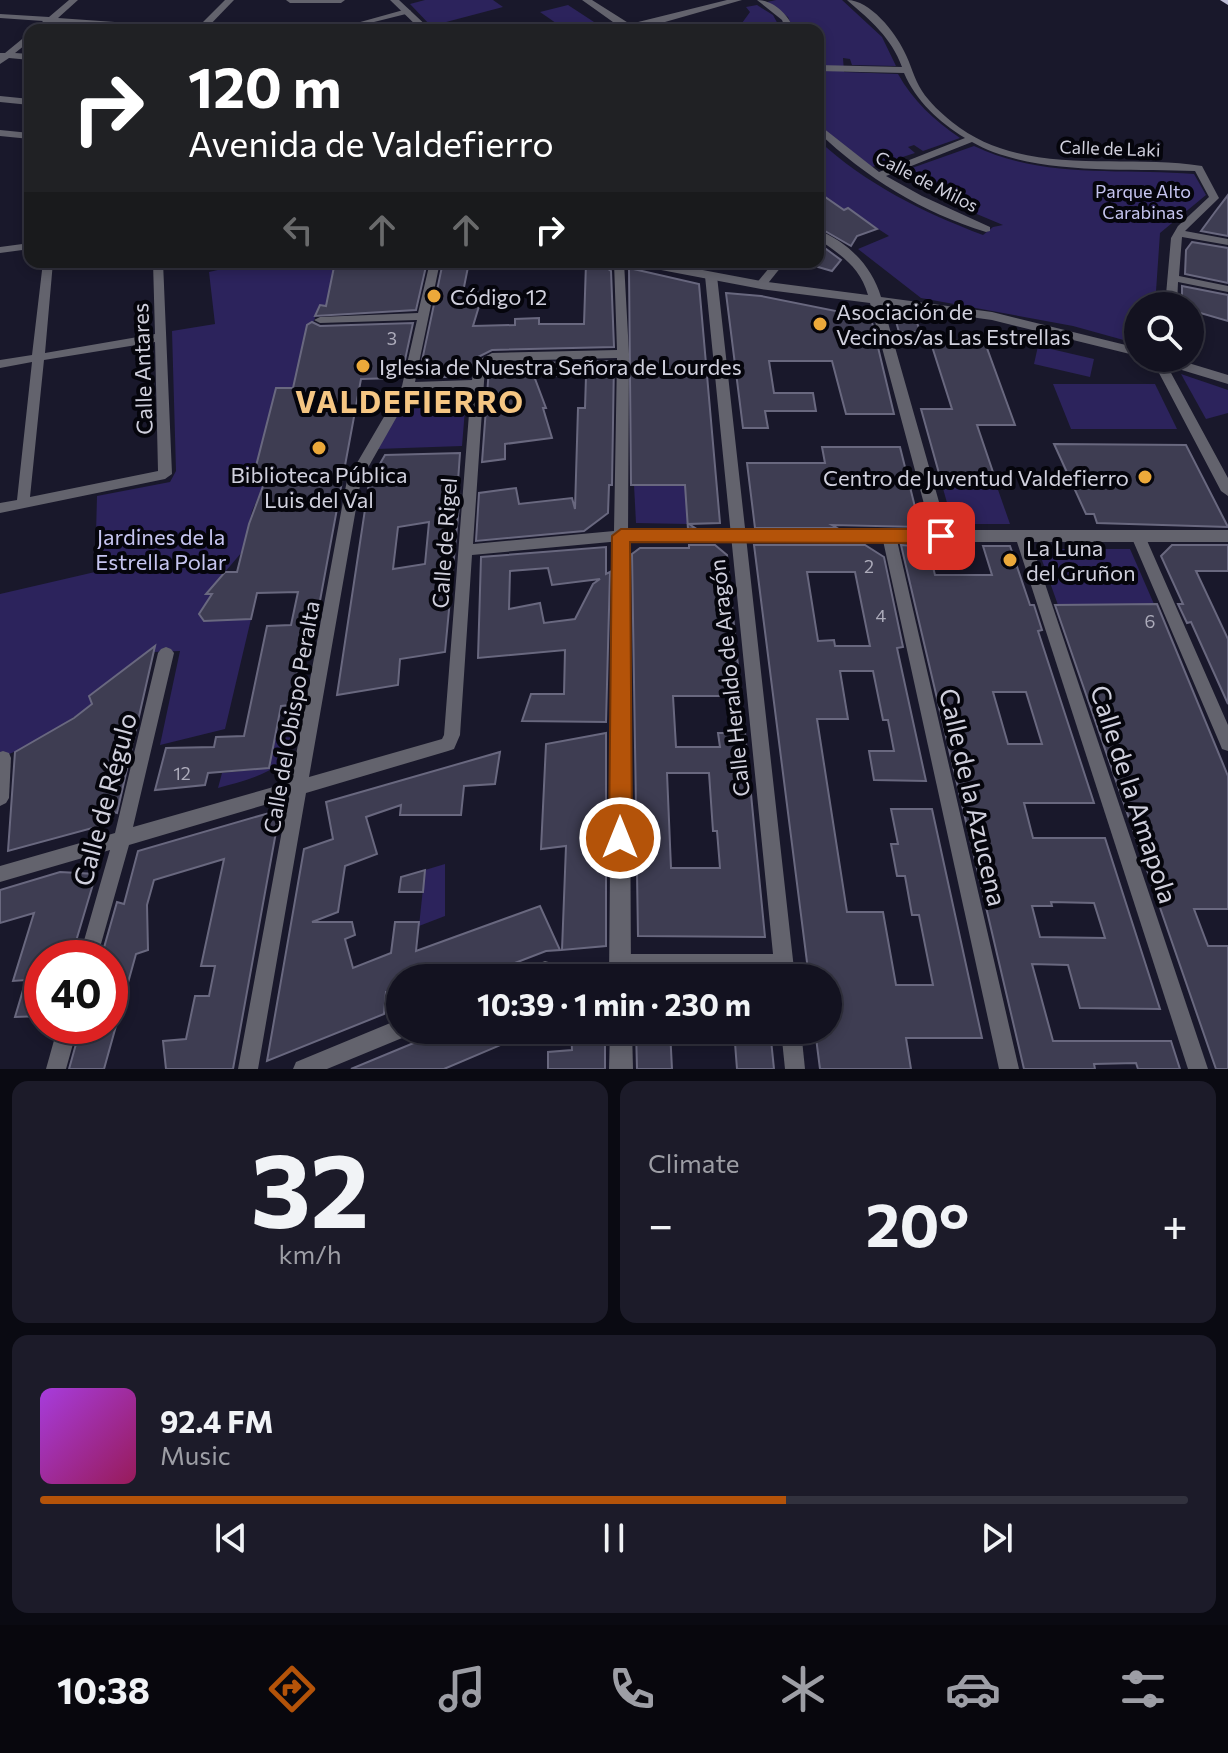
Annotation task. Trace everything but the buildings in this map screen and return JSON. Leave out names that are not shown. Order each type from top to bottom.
[{"type":"street","points":[[45,24],[74,0]]},
{"type":"street","points":[[206,24],[230,0]]},
{"type":"street","points":[[290,0],[341,0]]},
{"type":"street","points":[[394,0],[420,24]]},
{"type":"street","points":[[586,0],[619,24]]},
{"type":"street","points":[[645,24],[738,0]]},
{"type":"street","points":[[761,0],[786,19],[788,24]]},
{"type":"street","name":"Calle de Laki","points":[[851,0],[886,29],[902,55],[916,89],[930,106],[974,138],[1004,152],[1046,162],[1199,168],[1214,198]]},
{"type":"street","points":[[358,24],[407,11]]},
{"type":"street","points":[[0,16],[110,24]]},
{"type":"street","points":[[3,57],[24,41]]},
{"type":"street","points":[[3,57],[24,57]]},
{"type":"street","points":[[824,68],[907,70]]},
{"type":"street","points":[[0,99],[24,101]]},
{"type":"street","points":[[0,133],[24,135]]},
{"type":"street","name":"Calle de Milos","points":[[824,133],[849,157],[876,176],[986,229]]},
{"type":"street","points":[[876,176],[974,138]]},
{"type":"street","points":[[1172,292],[1178,233],[1214,198],[1228,200]]},
{"type":"street","points":[[1178,233],[1228,242]]},
{"type":"street","points":[[824,238],[855,259],[868,277],[941,536]]},
{"type":"street","points":[[0,250],[24,247]]},
{"type":"street","points":[[0,508],[23,503],[47,268]]},
{"type":"street","name":"Calle Antares","points":[[23,503],[165,474],[158,268]]},
{"type":"street","name":"Calle del Obispo Peralta","points":[[248,1069],[301,789],[354,480],[408,386],[434,268]]},
{"type":"street","points":[[619,268],[623,354],[620,964]]},
{"type":"street","points":[[670,268],[761,285],[1021,321],[1124,348]]},
{"type":"street","points":[[761,285],[775,268]]},
{"type":"street","name":"Calle Heraldo de Aragón","points":[[711,276],[783,964]]},
{"type":"street","points":[[1174,278],[1228,289]]},
{"type":"street","points":[[320,320],[423,316]]},
{"type":"street","points":[[0,364],[161,337]]},
{"type":"street","name":"Calle de Rigel","points":[[301,789],[442,747],[451,740],[479,365],[492,357],[623,354]]},
{"type":"street","points":[[1165,372],[1228,491]]},
{"type":"street","points":[[1201,372],[1228,381]]},
{"type":"street","points":[[408,386],[476,384]]},
{"type":"street","points":[[466,550],[621,536],[1228,536]]},
{"type":"street","name":"Calle de la Azucena","points":[[889,536],[1009,1069]]},
{"type":"street","name":"Calle de la Amapola","points":[[1022,536],[1198,1069]]},
{"type":"street","points":[[1138,536],[1228,744]]},
{"type":"street","name":"Calle de Régulo","points":[[93,940],[122,839],[166,653]]},
{"type":"street","points":[[0,798],[3,758]]},
{"type":"street","points":[[0,874],[301,789]]},
{"type":"street","points":[[303,1069],[386,1035]]},
{"type":"street","points":[[56,1069],[63,1044]]},
{"type":"street","points":[[621,1044],[621,1069]]},
{"type":"street","points":[[792,1044],[795,1069]]},
{"type":"green space","points":[[425,0],[493,0],[503,7],[429,24],[410,4]]},
{"type":"green space","points":[[842,0],[882,37],[896,66],[852,65],[850,59],[843,58],[844,72],[898,74],[925,109],[960,138],[923,151],[914,145],[908,147],[915,153],[869,168],[824,129],[824,24],[791,24],[788,17],[767,2]]},
{"type":"green space","points":[[568,5],[594,22],[557,24],[540,12]]},
{"type":"green space","points":[[757,5],[773,15],[778,24],[741,24],[750,12],[746,7]]},
{"type":"green space","name":"Parque Alto Carabinas","points":[[824,145],[855,170],[896,195],[938,217],[983,235],[993,227],[1003,225],[948,202],[895,174],[974,146],[1000,156],[1054,168],[1194,174],[1206,195],[1160,233],[1156,292],[1124,292],[1124,340],[1073,326],[921,298],[858,249],[889,236],[848,209],[824,218]]},
{"type":"green space","name":"Jardines de la Estrella Polar","points":[[334,268],[326,306],[320,306],[312,325],[307,326],[295,380],[305,387],[276,388],[255,469],[270,470],[252,511],[242,552],[207,593],[212,594],[199,614],[204,621],[251,619],[225,729],[160,745],[180,651],[154,652],[154,649],[89,696],[92,704],[36,741],[0,757],[0,594],[95,572],[97,496],[170,482],[176,471],[172,331],[215,324],[209,272],[222,269]]},
{"type":"green space","points":[[1038,346],[1094,359],[1090,377],[1034,364]]},
{"type":"green space","points":[[1181,374],[1228,390],[1228,413],[1206,419]]},
{"type":"green space","points":[[1053,384],[1155,384],[1177,429],[1071,429]]},
{"type":"green space","points":[[425,388],[469,388],[472,394],[466,397],[462,446],[376,449],[410,393]]},
{"type":"green space","points":[[996,484],[1010,524],[953,524],[942,485]]},
{"type":"green space","points":[[634,485],[685,485],[688,524],[636,523]]},
{"type":"green space","points":[[1038,549],[1130,549],[1154,604],[1058,605]]},
{"type":"green space","points":[[295,737],[284,759],[265,773],[218,788],[222,773],[269,768],[275,738]]},
{"type":"green space","points":[[445,864],[445,916],[419,926],[425,870]]},
{"type":"place","name":"Código 12","points":[[434,296]]},
{"type":"place","name":"Asociación de Vecinos/as Las Estrellas","points":[[820,324]]},
{"type":"place","name":"Iglesia de Nuestra Señora de Lourdes","points":[[363,366]]},
{"type":"place","name":"Biblioteca Pública Luis del Val","points":[[319,448]]},
{"type":"place","name":"Centro de Juventud Valdefierro","points":[[1145,477]]},
{"type":"place","name":"La Luna del Gruñon","points":[[1010,560]]},
{"type":"district","name":"VALDEFIERRO","points":[[410,400]]},
{"type":"route","points":[[620,838],[621,536],[941,536]]}]
